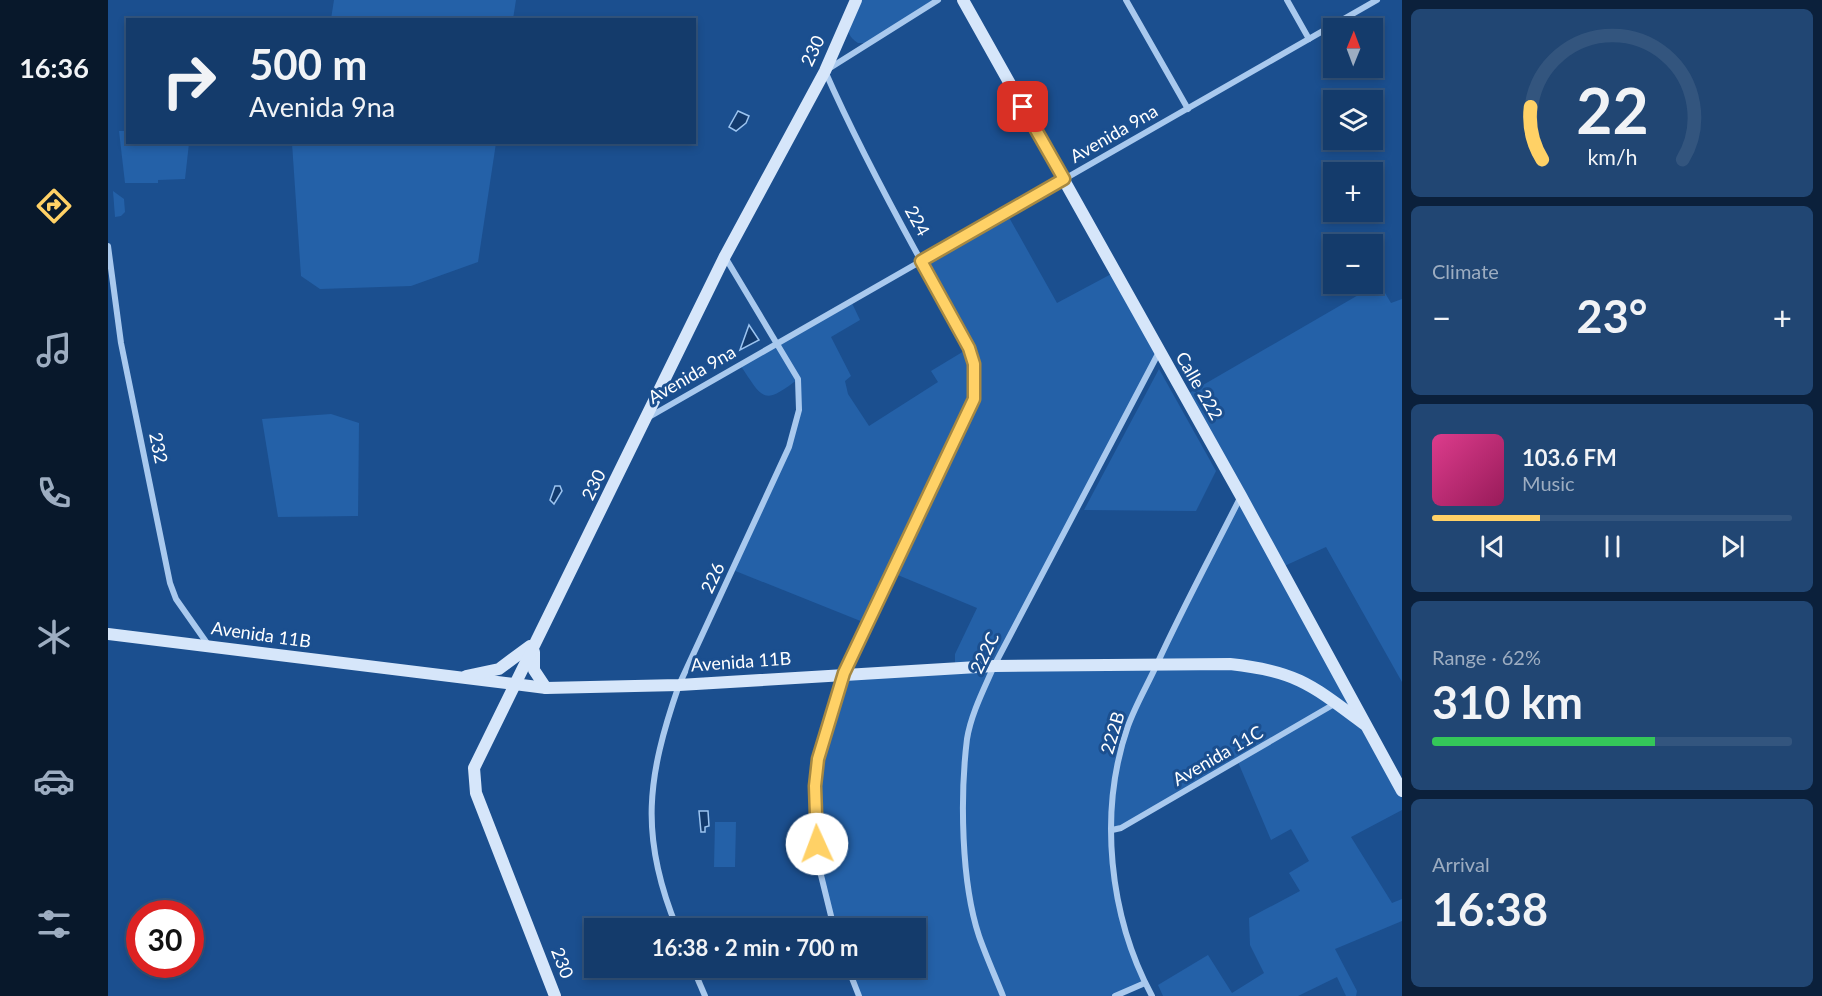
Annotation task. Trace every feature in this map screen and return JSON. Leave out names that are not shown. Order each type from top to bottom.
[{"type":"street","name":"230","points":[[555,996],[474,785],[474,768],[725,256],[825,70],[856,0]]},
{"type":"street","points":[[825,70],[938,0]]},
{"type":"street","name":"Calle 222","points":[[963,0],[1241,496],[1402,790]]},
{"type":"street","points":[[1126,0],[1188,109]]},
{"type":"street","points":[[1287,0],[1309,39]]},
{"type":"street","name":"Avenida 9na","points":[[646,419],[1377,0]]},
{"type":"street","name":"224","points":[[825,70],[847,120],[969,348],[974,364],[974,399],[844,673],[826,728],[815,786],[818,863],[832,918]]},
{"type":"street","name":"232","points":[[108,246],[122,343],[170,583],[176,599],[209,646]]},
{"type":"street","name":"226","points":[[673,918],[655,860],[650,804],[665,726],[679,685],[789,447],[799,410],[798,379],[779,343],[725,256]]},
{"type":"street","name":"222C","points":[[1003,996],[978,935],[969,899],[964,846],[967,738],[978,702],[994,666],[1159,351]]},
{"type":"street","name":"222B","points":[[1152,996],[1125,932],[1119,907],[1112,830],[1114,787],[1121,750],[1129,725],[1168,637],[1241,496]]},
{"type":"street","points":[[450,678],[489,673],[511,663],[531,645],[546,623]]},
{"type":"street","name":"Avenida 11B","points":[[108,634],[450,678],[546,688],[679,685],[844,673],[994,666],[1157,664],[1262,668],[1294,676],[1337,703],[1364,724]]},
{"type":"street","points":[[536,642],[534,670],[546,688]]},
{"type":"street","name":"Avenida 11C","points":[[1112,830],[1121,828],[1219,773],[1337,703]]},
{"type":"street","points":[[697,978],[705,996]]},
{"type":"street","points":[[852,978],[859,996]]},
{"type":"street","points":[[1115,996],[1145,983]]},
{"type":"shaded area","points":[[334,0],[516,0],[513,18],[331,18]]},
{"type":"shaded area","points":[[856,0],[938,0],[873,43],[858,43],[852,39],[848,29],[849,17]]},
{"type":"shaded area","points":[[738,111],[749,116],[746,123],[736,131],[729,127]]},
{"type":"shaded area","points":[[119,131],[126,131],[126,144],[189,144],[185,179],[158,180],[158,183],[125,183]]},
{"type":"shaded area","points":[[292,144],[496,144],[478,262],[411,286],[320,289],[301,276]]},
{"type":"shaded area","points":[[113,191],[124,199],[125,212],[121,216],[115,217]]},
{"type":"shaded area","points":[[1006,212],[1057,303],[1115,272],[1159,351],[995,666],[1157,664],[1241,496],[1184,396],[1360,294],[1383,294],[1383,290],[1391,303],[1402,299],[1402,682],[1326,547],[1280,568],[1402,791],[1402,810],[1351,837],[1392,903],[1402,899],[1402,921],[1335,949],[1357,991],[1356,996],[1346,996],[1337,977],[1298,996],[1163,996],[1158,985],[1208,955],[1232,993],[1264,973],[1250,945],[1249,918],[1300,891],[1289,873],[1309,861],[1291,829],[1271,840],[1238,762],[1112,831],[1119,907],[1145,983],[1115,996],[859,996],[852,978],[926,978],[926,918],[832,918],[820,866],[814,803],[818,761],[827,728],[845,673],[955,668],[955,654],[977,608],[893,573],[868,624],[733,570],[789,447],[799,410],[798,379],[777,393],[770,396],[764,395],[740,365],[851,301],[860,320],[831,337],[851,376],[845,381],[848,394],[869,426],[938,382],[931,371],[969,348],[921,261]]},
{"type":"shaded area","points":[[749,325],[759,340],[740,350]]},
{"type":"shaded area","points":[[1159,369],[1216,471],[1196,511],[1084,510]]},
{"type":"shaded area","points":[[331,414],[359,423],[358,516],[278,517],[262,419]]},
{"type":"shaded area","points":[[555,486],[560,486],[562,491],[554,504],[550,500]]},
{"type":"shaded area","points":[[699,811],[708,811],[709,826],[705,827],[705,832],[701,832]]},
{"type":"shaded area","points":[[715,822],[736,822],[735,867],[714,867]]},
{"type":"route","points":[[817,844],[815,786],[818,759],[844,673],[974,399],[974,364],[969,348],[921,261],[1064,179],[1023,107]]}]
